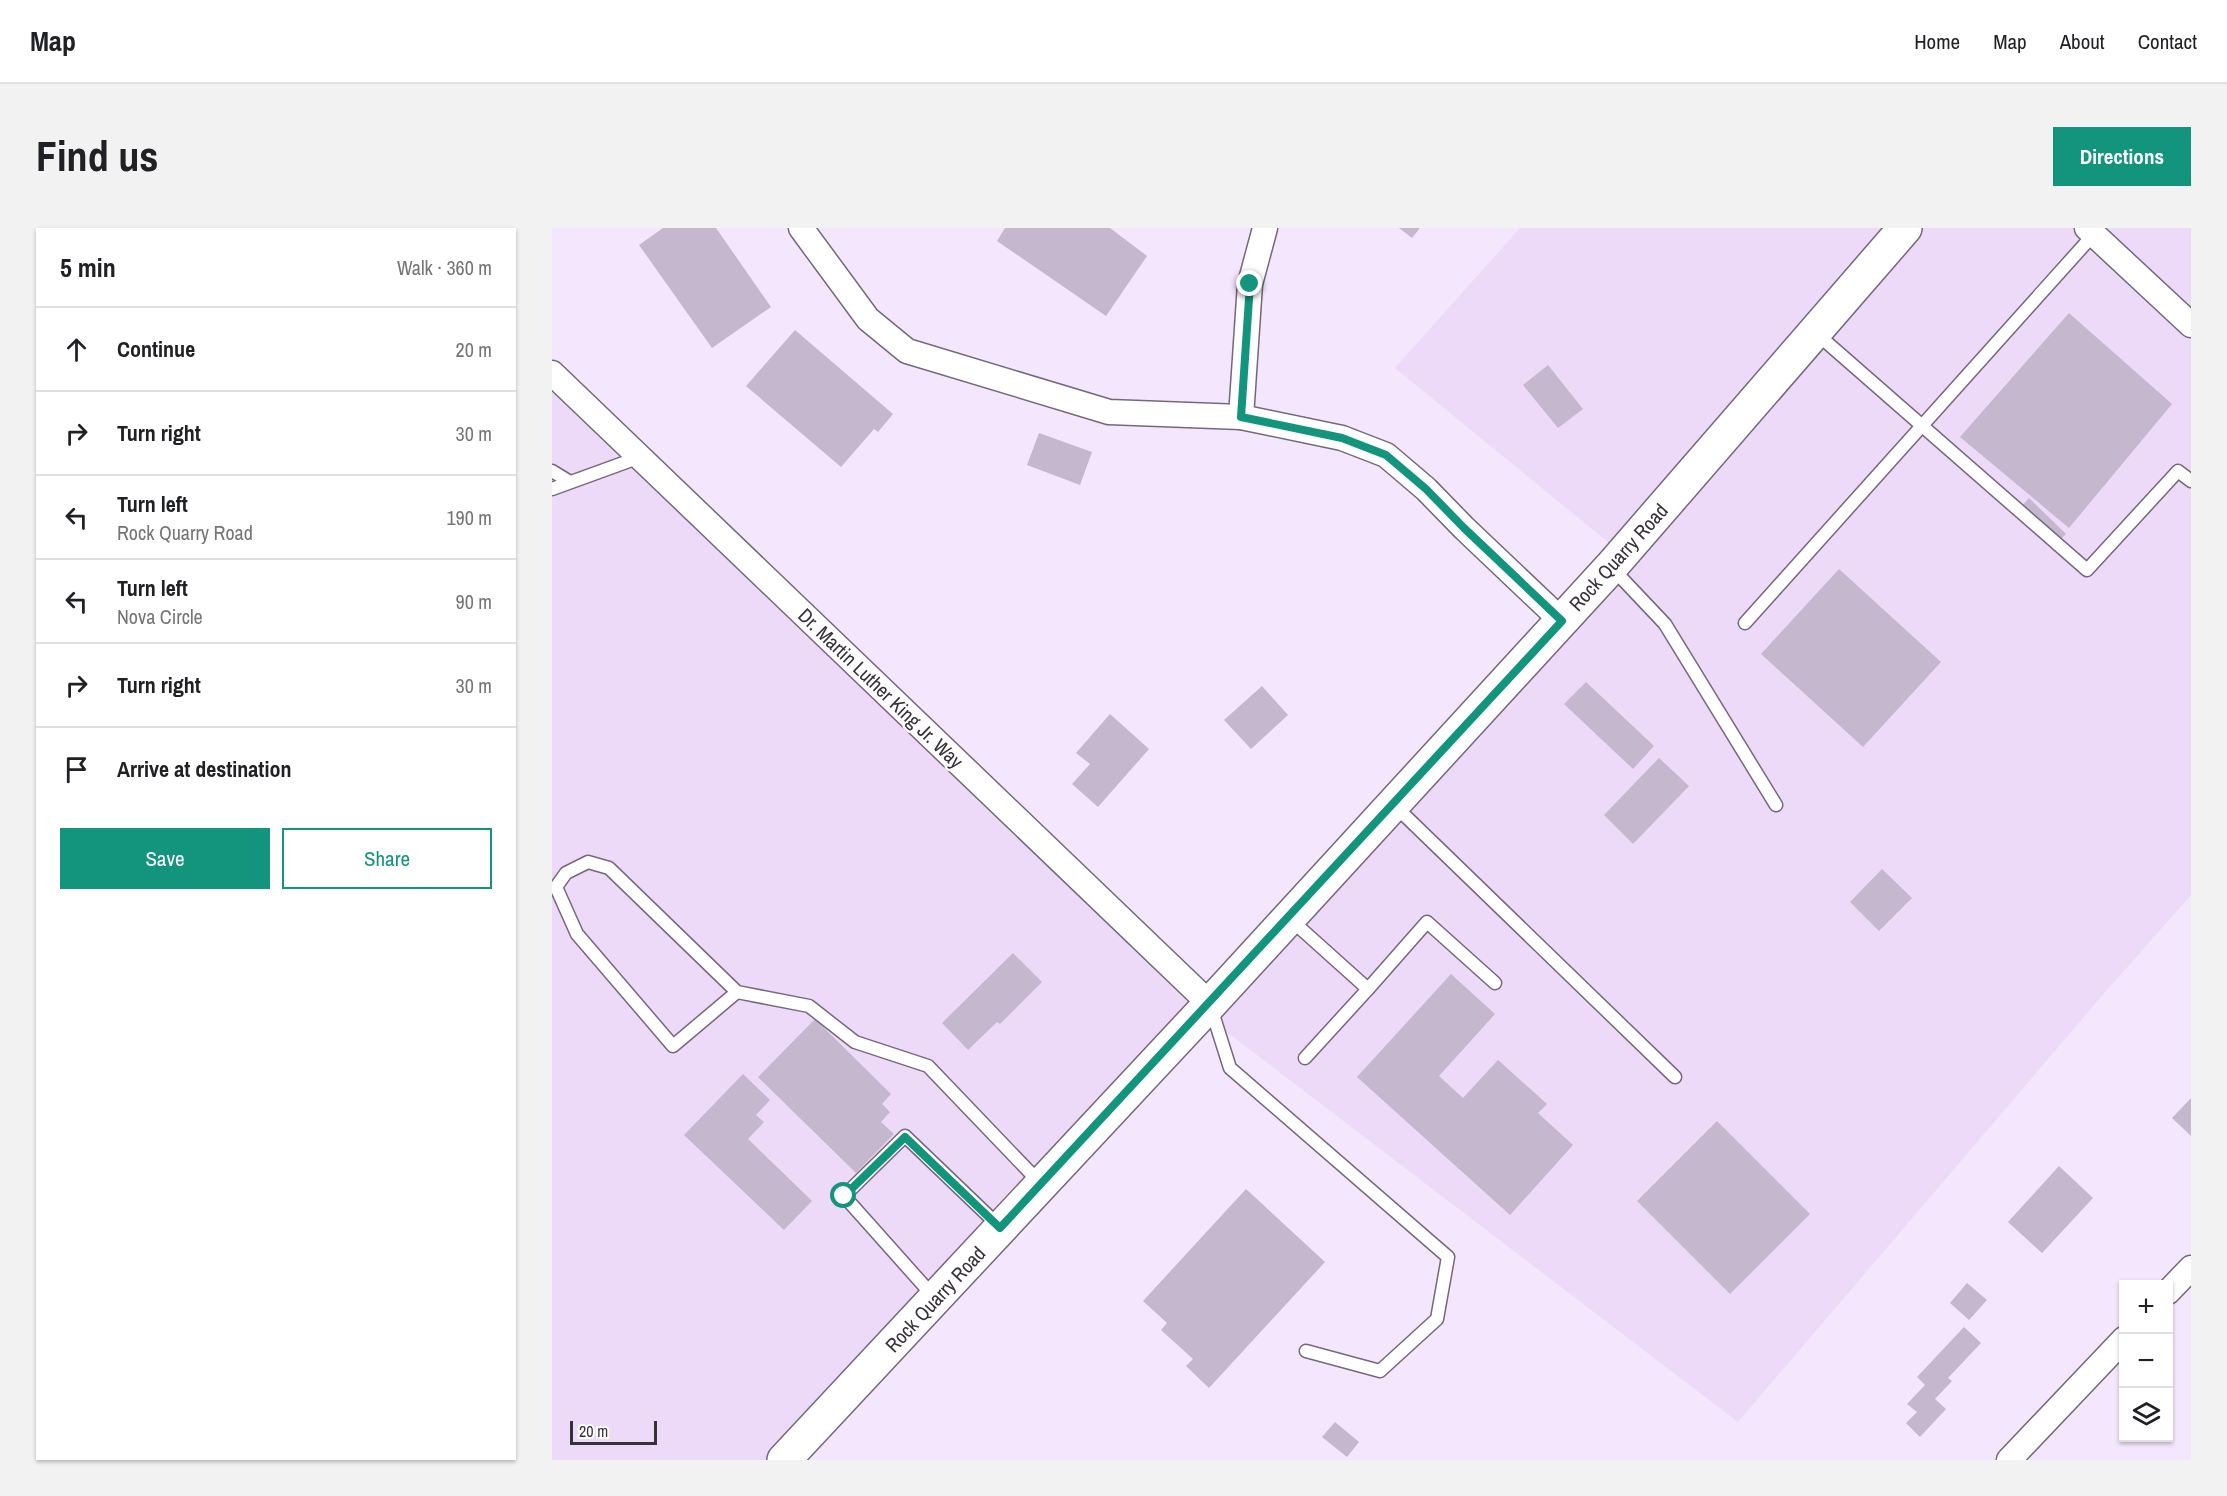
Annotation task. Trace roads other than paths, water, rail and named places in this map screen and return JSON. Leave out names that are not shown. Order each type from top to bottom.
[{"type":"street","points":[[801,228],[868,319],[907,351],[1109,412],[1241,417],[1342,438],[1386,455],[1426,489],[1562,621]]},
{"type":"street","name":"Rock Quarry Road","points":[[784,1460],[1210,1004],[1562,621],[1905,228]]},
{"type":"street","points":[[1241,417],[1250,284],[1261,229]]},
{"type":"street","points":[[2090,231],[2191,325]]},
{"type":"street","name":"Dr. Martin Luther King Jr. Way","points":[[552,373],[1210,1004]]},
{"type":"street","points":[[2173,1288],[2191,1268]]},
{"type":"street","points":[[2009,1460],[2119,1344]]},
{"type":"lane","points":[[1745,623],[2090,231]]},
{"type":"lane","points":[[1815,332],[2087,570],[2178,471],[2191,481]]},
{"type":"lane","points":[[552,489],[640,457]]},
{"type":"lane","points":[[552,471],[570,482]]},
{"type":"lane","points":[[1611,567],[1665,624],[1776,805]]},
{"type":"lane","points":[[1393,804],[1675,1077]]},
{"type":"lane","points":[[737,992],[673,1046],[577,934],[556,887],[566,873],[588,861],[609,868],[737,992],[809,1006],[855,1042],[928,1066],[1042,1184]]},
{"type":"lane","points":[[1289,918],[1368,988]]},
{"type":"lane","points":[[1305,1058],[1428,922],[1495,983]]},
{"type":"lane","points":[[1210,1004],[1230,1068],[1448,1257],[1437,1319],[1380,1371],[1306,1352]]},
{"type":"lane","points":[[935,1298],[844,1196],[905,1137],[1000,1228]]}]
